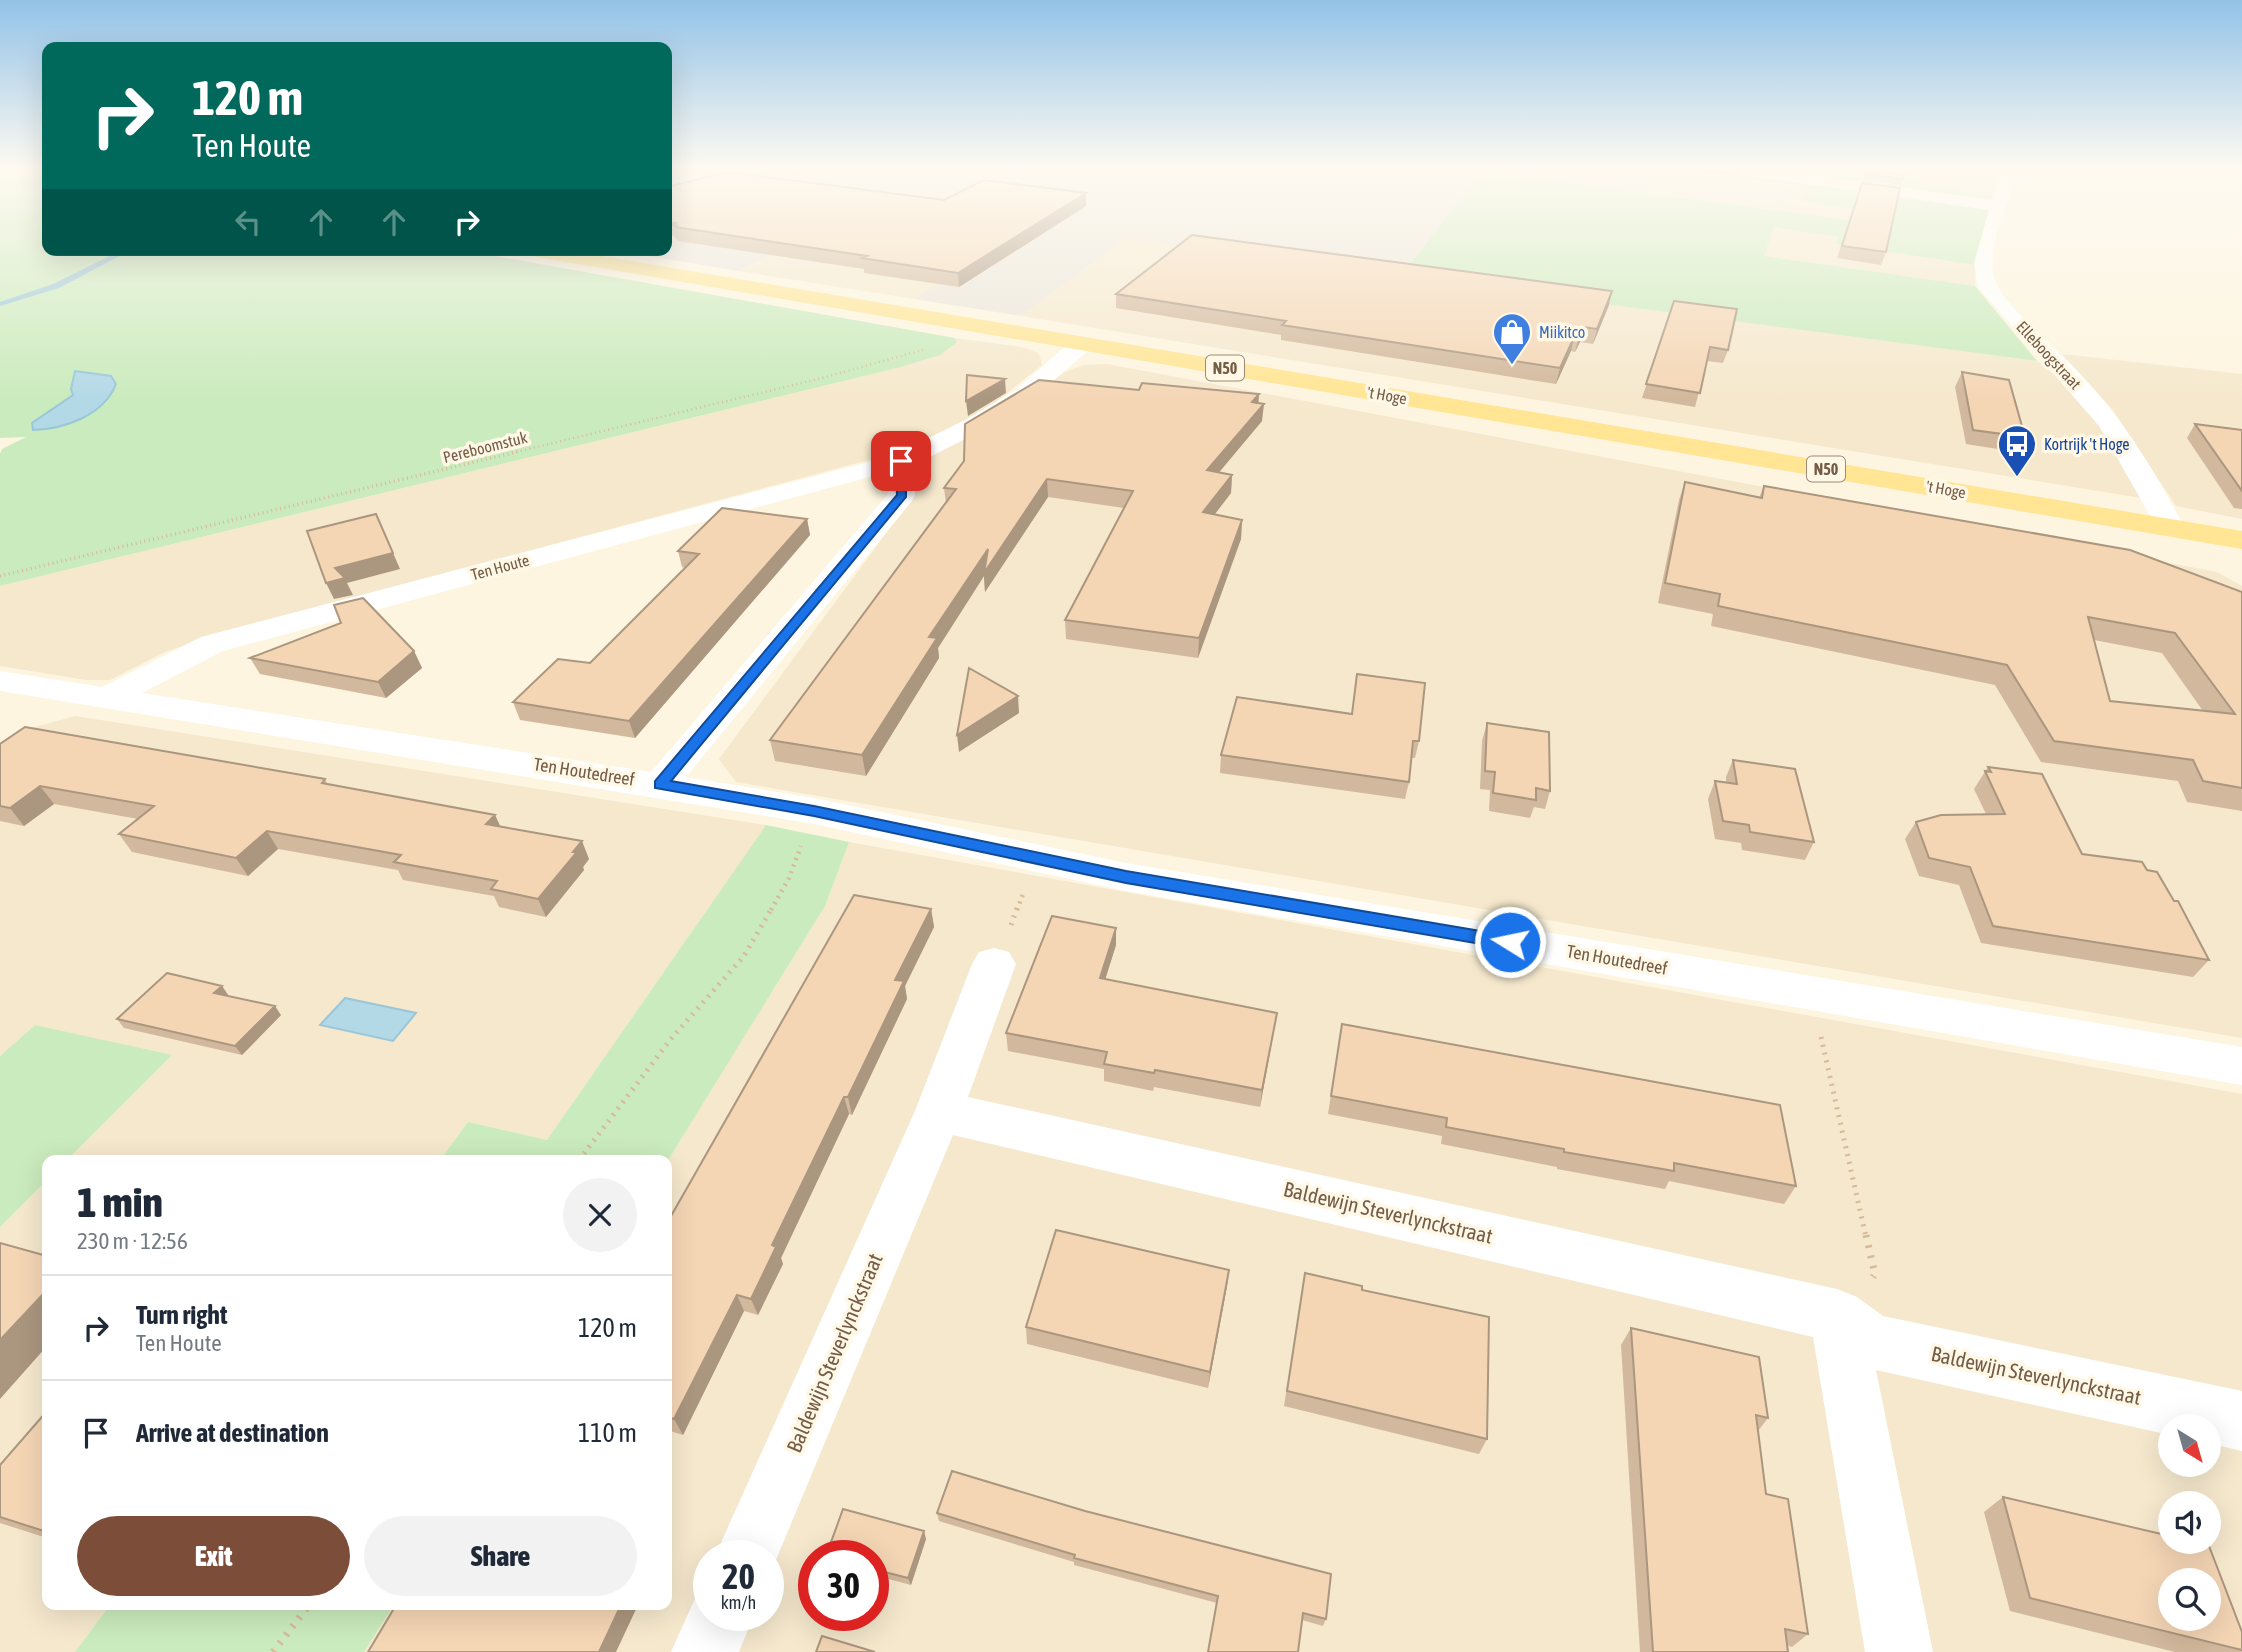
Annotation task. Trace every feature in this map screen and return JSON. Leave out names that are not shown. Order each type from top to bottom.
[{"type":"main road","name":"'t Hoge","points":[[567,256],[2242,540]]},
{"type":"street","name":"Elleboogstraat","points":[[1988,247],[1983,275],[1995,295],[2038,346],[2080,386],[2118,435],[2143,471],[2170,527]]},
{"type":"street","name":"Ten Houte","points":[[108,697],[212,644],[901,461],[976,424],[1022,396],[1082,344]]},
{"type":"street","points":[[660,785],[902,495],[901,461]]},
{"type":"street","name":"Ten Houtedreef","points":[[0,681],[814,811],[1140,879],[2242,1066]]},
{"type":"street","name":"Baldewijn Steverlynckstraat","points":[[754,1540],[939,1111],[994,964]]},
{"type":"street","name":"Baldewijn Steverlynckstraat","points":[[939,1111],[1837,1316],[1871,1341],[2242,1421]]},
{"type":"street","points":[[1837,1316],[1899,1652]]},
{"type":"street","points":[[705,1652],[714,1631]]},
{"type":"path","name":"Pereboomstuk","points":[[0,576],[890,361],[937,346],[969,324]]},
{"type":"path","points":[[583,1155],[670,1040],[744,956],[789,878],[814,811]]},
{"type":"path","points":[[994,964],[1039,858]]},
{"type":"path","points":[[1811,993],[1875,1274],[1837,1316]]},
{"type":"path","points":[[273,1652],[305,1610]]},
{"type":"shaded area","points":[[672,247],[787,247],[739,271],[648,256],[672,256]]},
{"type":"shaded area","points":[[787,247],[993,247],[914,299],[739,271]]},
{"type":"shaded area","points":[[993,247],[1114,247],[1021,316],[914,299]]},
{"type":"shaded area","points":[[1114,247],[1193,247],[2037,361],[2061,379],[2108,433],[2141,498],[1021,316]]},
{"type":"shaded area","points":[[1190,247],[1423,247],[1400,277]]},
{"type":"shaded area","points":[[1767,247],[1857,247],[1976,265],[1975,286],[1764,256]]},
{"type":"shaded area","points":[[955,338],[1022,347],[1039,353],[1042,365],[977,417],[891,454],[217,634],[165,652],[110,680],[86,680],[0,666],[0,586],[897,368],[956,342]]},
{"type":"shaded area","points":[[2062,354],[2242,374],[2242,519],[2176,506],[2113,410]]},
{"type":"shaded area","points":[[1107,364],[2217,572],[2242,586],[2242,1038],[736,782],[719,759],[910,501],[924,459],[997,421],[1065,372],[1083,365]]},
{"type":"shaded area","points":[[75,716],[766,825],[547,1140],[468,1122],[444,1155],[72,1155],[171,1056],[35,1025],[0,1056],[0,744],[20,731]]},
{"type":"shaded area","points":[[849,842],[2242,1094],[2242,1652],[364,1652],[391,1610],[672,1610],[672,1155],[825,906]]},
{"type":"shaded area","points":[[42,1185],[42,1610],[106,1610],[75,1652],[0,1652],[0,1227]]},
{"type":"green space","points":[[0,247],[42,247],[42,256],[495,256],[955,338],[957,342],[940,355],[897,368],[0,586],[0,454],[2,449],[26,437],[0,438]],"holes":[[[75,371],[111,376],[31,426],[73,395]]]},
{"type":"green space","points":[[1423,247],[1767,247],[1764,256],[1975,286],[2037,361],[1400,277]]},
{"type":"green space","points":[[1857,247],[1980,247],[1976,265]]},
{"type":"green space","points":[[766,825],[849,842],[825,906],[671,1155],[444,1155],[468,1122],[547,1140]]},
{"type":"green space","points":[[35,1025],[172,1055],[72,1155],[42,1155],[42,1185],[0,1227],[0,1056]]},
{"type":"green space","points":[[106,1610],[391,1610],[364,1652],[75,1652]]},
{"type":"water","points":[[75,371],[111,376],[116,384],[110,395],[93,412],[58,427],[33,430],[32,423],[73,395],[71,389]]},
{"type":"water","points":[[345,998],[416,1013],[393,1041],[320,1025]]},
{"type":"building","points":[[808,247],[999,247],[958,273],[862,258],[867,256]]},
{"type":"building","points":[[1176,247],[1283,247],[1612,291],[1597,329],[1583,327],[1579,337],[1574,337],[1560,368],[1282,325],[1286,321],[1116,294]]},
{"type":"building","points":[[1850,247],[1887,247],[1886,252]]},
{"type":"building","points":[[1674,301],[1737,309],[1728,350],[1710,347],[1700,393],[1646,384]]},
{"type":"building","points":[[1962,372],[2009,380],[2025,437],[1973,430]]},
{"type":"building","points":[[967,375],[1005,379],[966,401]]},
{"type":"building","points":[[1039,380],[1139,390],[1142,383],[1259,394],[1252,402],[1264,404],[1207,470],[1232,475],[1203,512],[1242,520],[1199,638],[1065,620],[1133,491],[1047,479],[984,573],[988,549],[929,637],[937,638],[862,755],[770,740],[956,489],[944,488],[964,461],[965,424]]},
{"type":"building","points":[[2195,424],[2242,430],[2242,491]]},
{"type":"building","points":[[1685,482],[1762,498],[1764,486],[2130,550],[2242,592],[2242,788],[2203,781],[2193,760],[2054,741],[2007,665],[1718,606],[1720,594],[1665,583]],"holes":[[[2088,617],[2175,633],[2235,714],[2110,701]]]},
{"type":"building","points":[[722,508],[807,519],[629,721],[513,702],[558,659],[590,663],[699,554],[678,551]]},
{"type":"building","points":[[376,514],[393,553],[335,568],[345,578],[326,583],[307,531]]},
{"type":"building","points":[[363,598],[414,651],[378,682],[250,658],[341,623],[334,605]]},
{"type":"building","points":[[969,668],[1018,696],[957,735]]},
{"type":"building","points":[[1357,674],[1425,683],[1419,741],[1413,741],[1409,782],[1221,755],[1237,697],[1352,714]]},
{"type":"building","points":[[1487,723],[1549,732],[1550,791],[1536,788],[1536,800],[1493,793],[1495,772],[1485,771]]},
{"type":"building","points":[[25,727],[325,779],[322,783],[495,815],[486,824],[582,841],[573,852],[577,852],[538,899],[491,889],[497,881],[394,862],[401,855],[267,831],[236,858],[119,834],[154,806],[40,786],[10,808],[0,806],[0,744]]},
{"type":"building","points":[[1733,760],[1795,769],[1814,842],[1750,832],[1749,825],[1723,821],[1715,781],[1737,784]]},
{"type":"building","points":[[1988,767],[2042,774],[2082,854],[2142,862],[2147,870],[2157,872],[2174,901],[2178,901],[2209,960],[1993,926],[1970,867],[1929,858],[1916,822],[1941,815],[2005,814],[1985,771],[1991,772]]},
{"type":"building","points":[[854,895],[931,909],[895,980],[904,981],[772,1245],[776,1247],[751,1299],[737,1295],[674,1419],[672,1214]]},
{"type":"building","points":[[1052,916],[1116,928],[1100,978],[1277,1013],[1262,1090],[1155,1070],[1154,1073],[1104,1064],[1107,1052],[1006,1033]]},
{"type":"building","points":[[167,973],[222,986],[214,993],[275,1006],[235,1046],[117,1019]]},
{"type":"building","points":[[1342,1024],[1780,1105],[1796,1186],[1674,1163],[1674,1171],[1564,1152],[1564,1149],[1446,1127],[1447,1118],[1331,1096]]},
{"type":"building","points":[[1056,1230],[1229,1270],[1210,1372],[1026,1327]]},
{"type":"building","points":[[0,1243],[42,1255],[42,1295],[0,1340]]},
{"type":"building","points":[[1305,1273],[1362,1286],[1362,1290],[1489,1317],[1487,1439],[1287,1391]]},
{"type":"building","points":[[1631,1328],[1759,1357],[1768,1418],[1756,1415],[1766,1494],[1788,1499],[1808,1634],[1785,1629],[1788,1652],[1653,1652]]},
{"type":"building","points":[[42,1417],[42,1530],[0,1517],[0,1465]]},
{"type":"building","points":[[952,1471],[1085,1511],[1331,1574],[1326,1619],[1303,1613],[1298,1652],[1208,1652],[1218,1596],[1074,1558],[1075,1555],[937,1513]]},
{"type":"building","points":[[2003,1497],[2158,1533],[2158,1554],[2212,1554],[2217,1568],[2158,1568],[2158,1629],[2030,1598]]},
{"type":"building","points":[[843,1509],[924,1531],[908,1578],[889,1573],[889,1540],[832,1540]]},
{"type":"building","points":[[2221,1577],[2242,1632],[2242,1650],[2165,1631],[2221,1631]]},
{"type":"building","points":[[393,1610],[619,1610],[599,1652],[368,1652]]},
{"type":"building","points":[[822,1636],[875,1652],[816,1652]]},
{"type":"waterway","points":[[0,304],[56,286],[116,256]]},
{"type":"place","name":"Miikitco","points":[[1512,366]]},
{"type":"place","name":"Kortrijk 't Hoge","points":[[2017,478]]},
{"type":"route","points":[[901,461],[902,495],[660,785],[814,811],[1126,877],[1510,942]]}]
